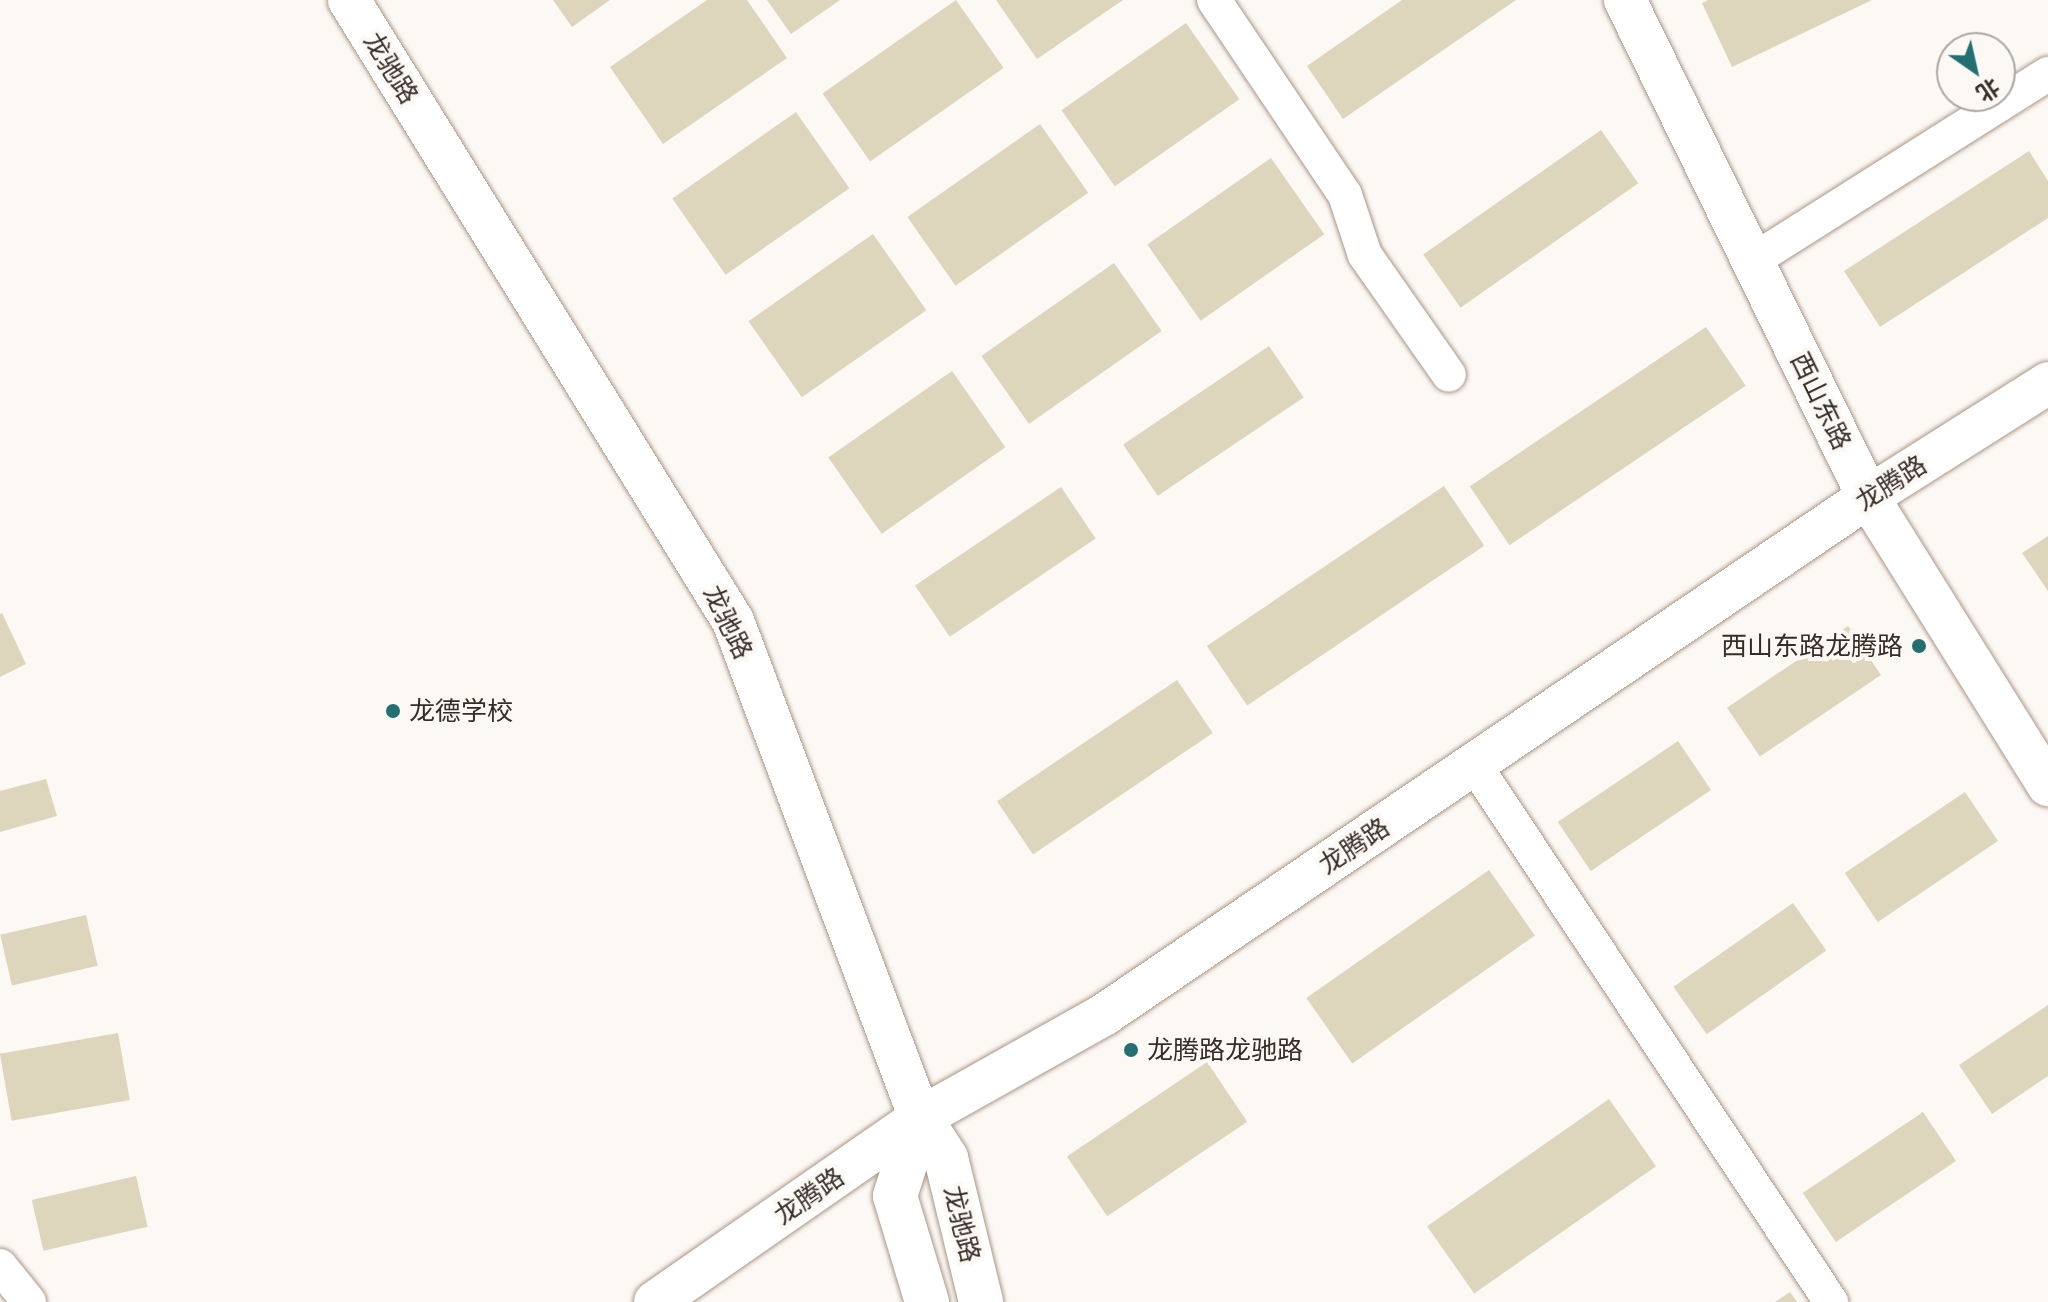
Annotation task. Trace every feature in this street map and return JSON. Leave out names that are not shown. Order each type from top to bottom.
[{"type":"main road","points":[[920,1118],[895,1196],[927,1302]]},
{"type":"main road","name":"龙驰路","points":[[920,1118],[946,1158],[981,1302]]},
{"type":"street","name":"龙驰路","points":[[349,0],[733,621],[920,1118]]},
{"type":"street","points":[[1214,0],[1345,195],[1365,255],[1449,375]]},
{"type":"street","name":"西山东路","points":[[1625,0],[1868,497],[2048,785]]},
{"type":"street","points":[[1752,261],[2048,74]]},
{"type":"street","name":"龙腾路","points":[[655,1302],[920,1118],[1105,1014],[1868,497],[2048,383]]},
{"type":"street","points":[[1474,764],[1831,1302]]},
{"type":"street","points":[[0,1266],[29,1302]]},
{"type":"building","points":[[553,0],[610,0],[572,27]]},
{"type":"building","points":[[707,0],[747,0],[787,58],[663,144],[610,67]]},
{"type":"building","points":[[767,0],[840,0],[791,34]]},
{"type":"building","points":[[956,0],[1004,68],[870,161],[822,93]]},
{"type":"building","points":[[996,0],[1123,0],[1037,59]]},
{"type":"building","points":[[1402,0],[1516,0],[1343,119],[1307,66]]},
{"type":"building","points":[[1708,0],[1872,0],[1732,67],[1702,3]]},
{"type":"building","points":[[1186,23],[1239,99],[1115,186],[1061,110]]},
{"type":"building","points":[[796,112],[849,188],[726,275],[672,199]]},
{"type":"building","points":[[1040,124],[1088,193],[955,286],[907,217]]},
{"type":"building","points":[[1601,130],[1638,183],[1461,308],[1423,254]]},
{"type":"building","points":[[2029,151],[2048,181],[2048,218],[1880,327],[1844,271]]},
{"type":"building","points":[[1271,158],[1324,234],[1201,321],[1147,245]]},
{"type":"building","points":[[873,234],[926,310],[802,397],[748,321]]},
{"type":"building","points":[[1114,263],[1162,331],[1029,424],[981,356]]},
{"type":"building","points":[[1706,327],[1746,386],[1509,545],[1470,486]]},
{"type":"building","points":[[1269,346],[1304,397],[1158,496],[1123,444]]},
{"type":"building","points":[[952,371],[1005,447],[882,534],[828,458]]},
{"type":"building","points":[[1444,486],[1484,546],[1247,706],[1207,646]]},
{"type":"building","points":[[1061,487],[1096,538],[950,637],[915,585]]},
{"type":"building","points":[[2048,536],[2048,591],[2022,553]]},
{"type":"building","points":[[0,614],[26,664],[0,677]]},
{"type":"building","points":[[1848,626],[1881,675],[1760,757],[1727,708]]},
{"type":"building","points":[[1177,680],[1213,733],[1033,854],[997,801]]},
{"type":"building","points":[[1678,741],[1711,790],[1591,871],[1558,822]]},
{"type":"building","points":[[46,779],[57,816],[0,832],[0,791]]},
{"type":"building","points":[[1965,792],[1998,841],[1878,922],[1845,873]]},
{"type":"building","points":[[1489,870],[1535,936],[1352,1063],[1306,998]]},
{"type":"building","points":[[1793,903],[1826,951],[1707,1034],[1673,987]]},
{"type":"building","points":[[86,915],[98,966],[12,985],[0,935]]},
{"type":"building","points":[[2048,1005],[2048,1076],[1992,1114],[1959,1065]]},
{"type":"building","points":[[118,1033],[130,1100],[12,1121],[0,1054]]},
{"type":"building","points":[[1207,1062],[1247,1122],[1107,1216],[1067,1157]]},
{"type":"building","points":[[1609,1099],[1656,1166],[1474,1294],[1427,1226]]},
{"type":"building","points":[[1923,1112],[1956,1161],[1836,1242],[1803,1193]]},
{"type":"building","points":[[136,1176],[148,1227],[43,1251],[32,1200]]},
{"type":"building","points":[[1790,1292],[1797,1302],[1775,1302]]},
{"type":"place","name":"西山东路龙腾路","points":[[1919,646]]},
{"type":"place","name":"龙德学校","points":[[393,711]]},
{"type":"place","name":"龙腾路龙驰路","points":[[1131,1050]]}]
